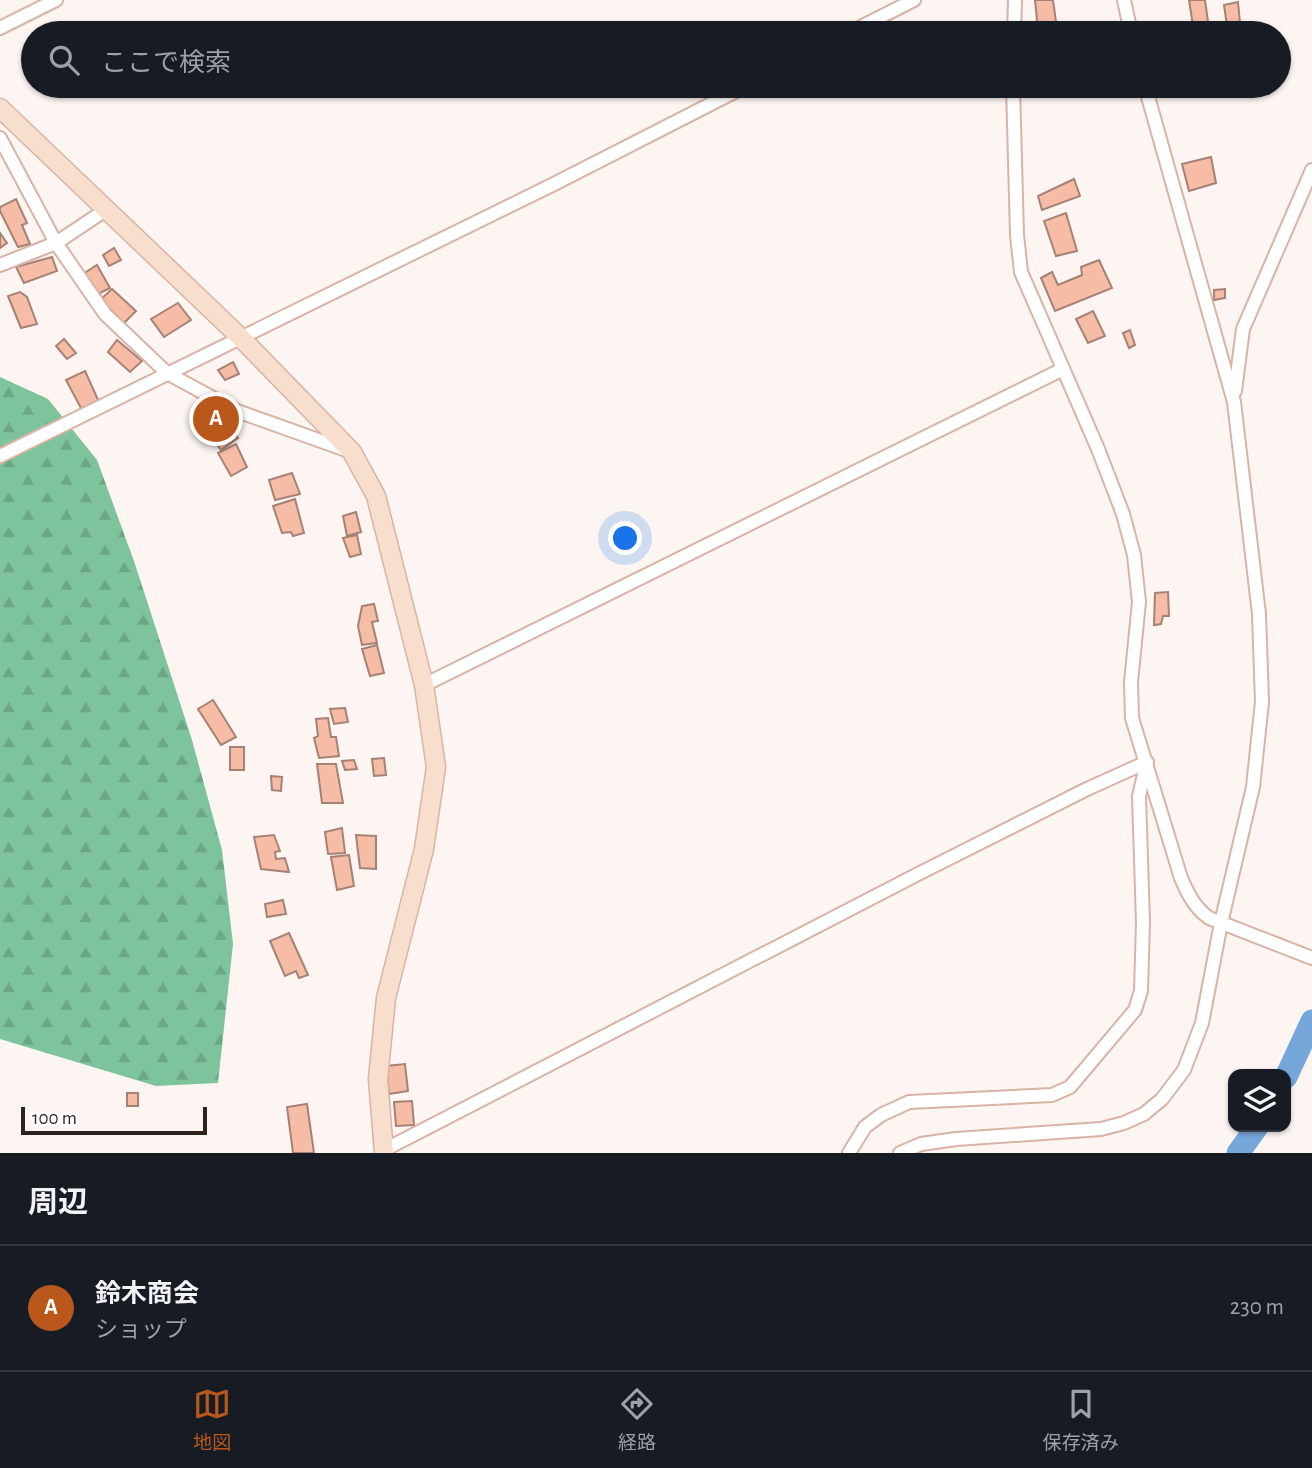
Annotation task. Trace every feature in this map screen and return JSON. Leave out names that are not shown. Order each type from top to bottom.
[{"type":"street","points":[[0,28],[56,0]]},
{"type":"street","points":[[873,21],[914,0]]},
{"type":"street","points":[[1014,21],[1015,0]]},
{"type":"street","points":[[1124,0],[1128,21]]},
{"type":"street","points":[[0,456],[554,184],[722,98]]},
{"type":"street","points":[[1013,98],[1017,235],[1021,272],[1098,449],[1123,514],[1133,555],[1139,602],[1131,681],[1132,718],[1181,878],[1199,911],[1221,923],[1312,958]]},
{"type":"street","points":[[900,1153],[921,1144],[956,1139],[1101,1129],[1124,1124],[1144,1114],[1162,1099],[1184,1070],[1202,1023],[1221,923],[1252,787],[1262,702],[1259,614],[1239,464],[1234,402],[1148,98]]},
{"type":"street","points":[[0,108],[240,337],[352,452],[376,496],[424,685],[436,767],[424,849],[386,998],[378,1079],[384,1151],[932,867],[1147,762]]},
{"type":"street","points":[[0,138],[56,243],[105,314],[167,373],[237,411],[352,452]]},
{"type":"street","points":[[1234,402],[1243,329],[1312,170]]},
{"type":"street","points":[[0,265],[56,243],[107,209]]},
{"type":"street","points":[[424,685],[1063,369]]},
{"type":"street","points":[[849,1153],[865,1127],[881,1115],[909,1102],[1052,1095],[1070,1087],[1135,1010],[1142,991],[1139,796],[1147,762]]},
{"type":"green space","points":[[0,377],[48,399],[97,460],[134,561],[192,740],[222,850],[233,944],[218,1083],[156,1086],[0,1039]]},
{"type":"building","points":[[1035,0],[1053,0],[1056,21],[1037,21]]},
{"type":"building","points":[[1189,0],[1205,0],[1208,21],[1192,21]]},
{"type":"building","points":[[1238,2],[1240,21],[1226,21],[1224,5]]},
{"type":"building","points":[[1211,157],[1216,183],[1189,191],[1182,164]]},
{"type":"building","points":[[1074,179],[1080,196],[1042,210],[1038,196]]},
{"type":"building","points":[[16,199],[27,223],[22,225],[30,244],[18,247],[0,211],[0,207]]},
{"type":"building","points":[[1066,213],[1077,251],[1056,256],[1044,221]]},
{"type":"building","points":[[0,233],[7,243],[0,248]]},
{"type":"building","points":[[114,248],[121,260],[109,266],[103,255]]},
{"type":"building","points":[[52,257],[57,271],[24,283],[16,267]]},
{"type":"building","points":[[1099,260],[1112,288],[1055,311],[1041,278],[1052,272],[1058,285],[1082,275],[1081,267]]},
{"type":"building","points":[[97,265],[110,288],[96,295],[83,274]]},
{"type":"building","points":[[112,289],[136,311],[124,323],[100,300]]},
{"type":"building","points":[[1225,289],[1225,298],[1214,300],[1214,290]]},
{"type":"building","points":[[20,292],[27,297],[37,324],[21,328],[8,296]]},
{"type":"building","points":[[178,303],[191,320],[164,337],[151,319]]},
{"type":"building","points":[[1093,311],[1105,336],[1088,343],[1076,319]]},
{"type":"building","points":[[1130,330],[1135,345],[1129,348],[1123,333]]},
{"type":"building","points":[[64,339],[76,353],[67,359],[56,346]]},
{"type":"building","points":[[117,340],[142,361],[130,372],[108,352]]},
{"type":"building","points":[[233,362],[239,374],[225,380],[218,370]]},
{"type":"building","points":[[85,371],[99,402],[82,410],[66,380]]},
{"type":"building","points":[[227,422],[238,438],[221,450],[209,434]]},
{"type":"building","points":[[236,444],[247,467],[231,476],[218,453]]},
{"type":"building","points":[[292,473],[300,494],[275,500],[269,480]]},
{"type":"building","points":[[295,499],[304,533],[293,536],[291,532],[282,533],[273,506]]},
{"type":"building","points":[[356,512],[361,532],[347,536],[343,516]]},
{"type":"building","points":[[357,535],[361,554],[350,557],[343,538]]},
{"type":"building","points":[[1168,592],[1169,616],[1163,616],[1161,624],[1154,625],[1155,593]]},
{"type":"building","points":[[374,604],[378,621],[372,622],[377,643],[362,645],[358,626],[362,606]]},
{"type":"building","points":[[377,645],[384,673],[370,676],[362,649]]},
{"type":"building","points":[[213,700],[236,737],[221,745],[198,709]]},
{"type":"building","points":[[345,708],[348,722],[334,724],[330,709]]},
{"type":"building","points":[[328,718],[331,737],[336,737],[339,756],[319,758],[314,738],[318,736],[316,719]]},
{"type":"building","points":[[230,747],[244,747],[244,770],[230,770]]},
{"type":"building","points":[[384,758],[386,775],[374,776],[372,759]]},
{"type":"building","points":[[354,760],[357,769],[345,770],[342,761]]},
{"type":"building","points":[[317,764],[336,764],[343,803],[322,803]]},
{"type":"building","points":[[271,776],[282,777],[281,791],[272,790]]},
{"type":"building","points":[[342,828],[345,853],[328,854],[325,832]]},
{"type":"building","points":[[274,835],[280,851],[275,852],[276,859],[285,858],[289,872],[261,869],[254,837]]},
{"type":"building","points":[[356,835],[376,836],[376,869],[360,868]]},
{"type":"building","points":[[349,855],[354,886],[337,890],[331,857]]},
{"type":"building","points":[[283,900],[286,914],[267,917],[265,904]]},
{"type":"building","points":[[289,933],[308,975],[299,978],[296,971],[285,976],[270,941]]},
{"type":"building","points":[[405,1064],[408,1091],[389,1094],[386,1066]]},
{"type":"building","points":[[127,1093],[138,1093],[138,1106],[127,1106]]},
{"type":"building","points":[[412,1101],[414,1125],[396,1126],[394,1102]]},
{"type":"building","points":[[307,1104],[314,1153],[293,1153],[287,1107]]},
{"type":"waterway","points":[[1290,1069],[1312,1021]]},
{"type":"waterway","points":[[1238,1153],[1253,1132]]},
{"type":"place","name":"鈴木商会","points":[[216,419]]}]
